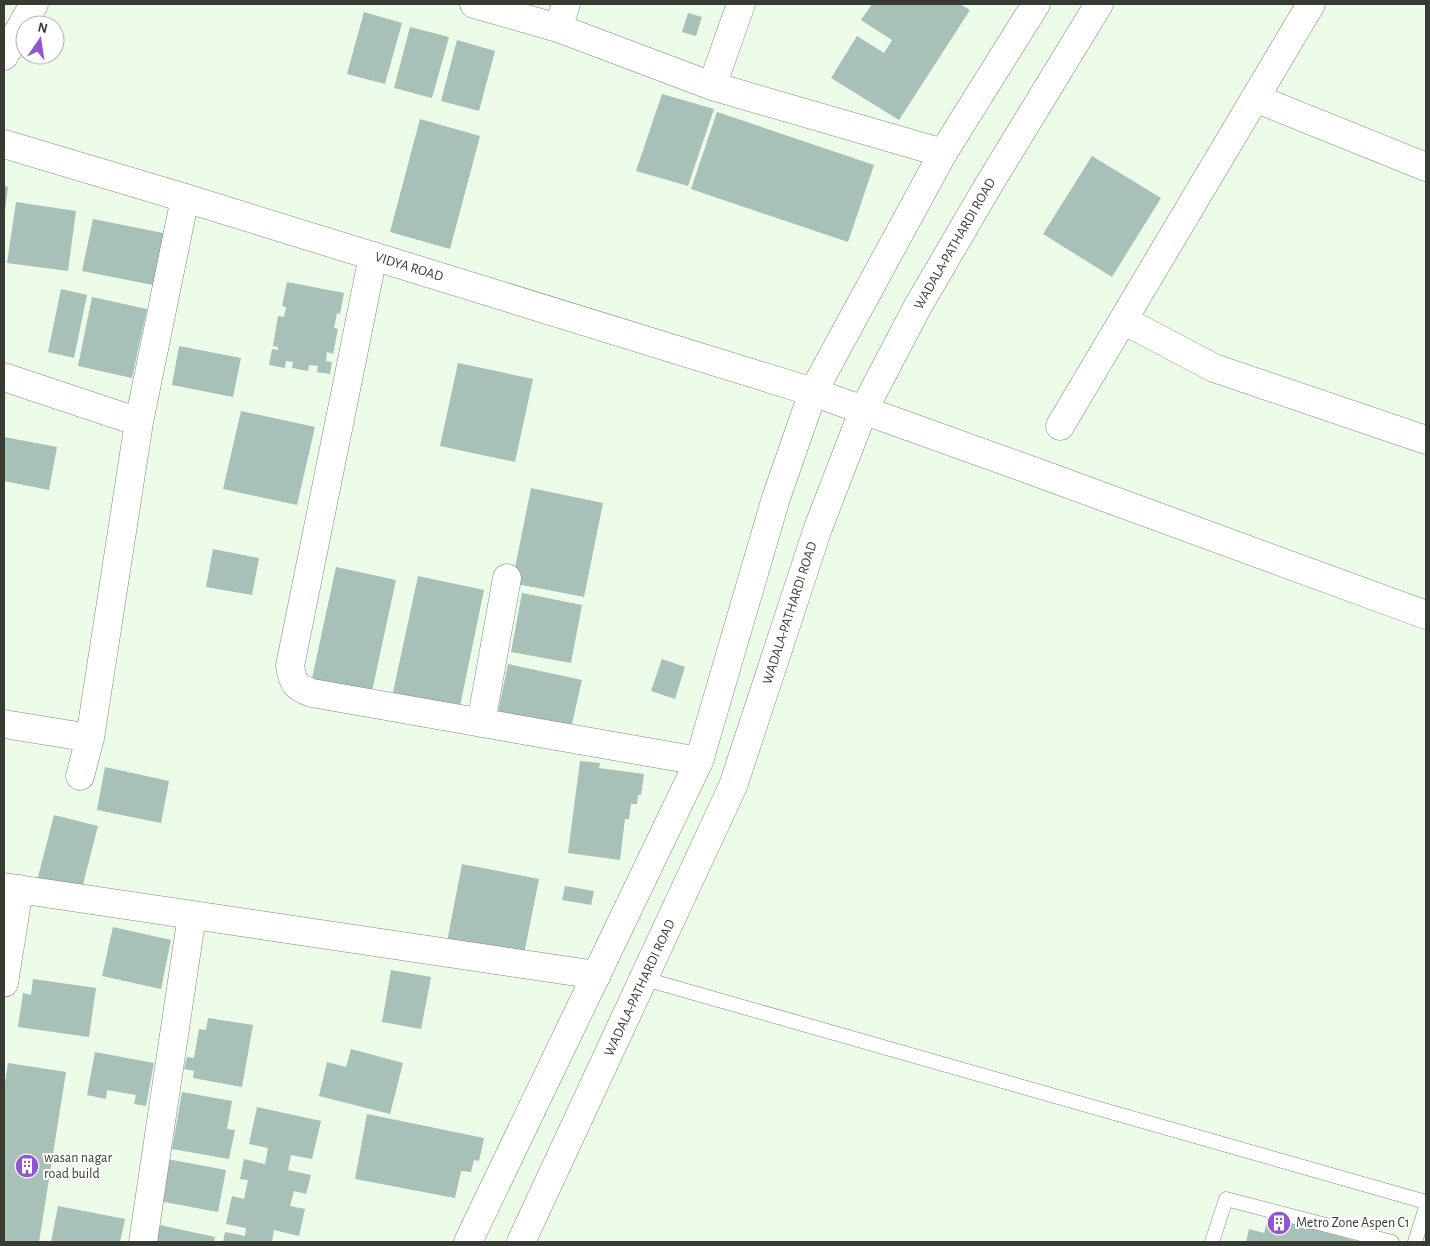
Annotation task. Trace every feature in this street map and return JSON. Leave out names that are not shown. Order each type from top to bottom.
[{"type":"street","points":[[4,56],[34,4]]},
{"type":"street","points":[[474,4],[562,16],[712,86],[943,153]]},
{"type":"street","points":[[712,86],[741,4]]},
{"type":"street","points":[[468,1242],[699,761],[776,498],[813,392],[943,153],[1036,4]]},
{"type":"street","name":"WADALA-PATHARDI ROAD","points":[[521,1242],[645,979],[733,786],[818,528],[864,409],[918,306],[988,186],[1099,4]]},
{"type":"street","points":[[1060,426],[1311,4]]},
{"type":"street","points":[[1255,98],[1426,167]]},
{"type":"street","name":"VIDYA ROAD","points":[[4,144],[813,392],[1426,615]]},
{"type":"street","points":[[80,776],[90,738],[139,422],[185,198]]},
{"type":"street","points":[[373,256],[290,666],[293,682],[302,689],[312,693],[699,761]]},
{"type":"street","points":[[1123,320],[1214,368],[1426,440]]},
{"type":"street","points":[[4,377],[139,422]]},
{"type":"street","points":[[481,723],[507,578]]},
{"type":"street","points":[[4,724],[90,738]]},
{"type":"street","points":[[4,983],[11,888],[597,975]]},
{"type":"street","points":[[143,1242],[192,915]]},
{"type":"lane","points":[[645,979],[1426,1202]]},
{"type":"lane","points":[[1212,1242],[1226,1199],[1392,1242]]},
{"type":"lane","points":[[1415,1242],[1426,1207]]},
{"type":"building","points":[[872,4],[960,4],[970,10],[899,120],[831,78],[857,36],[884,53],[892,40],[861,20]]},
{"type":"building","points":[[364,12],[402,23],[385,84],[347,74]]},
{"type":"building","points":[[688,13],[702,17],[696,36],[682,32]]},
{"type":"building","points":[[410,27],[449,37],[432,98],[394,88]]},
{"type":"building","points":[[457,40],[495,51],[479,111],[441,101]]},
{"type":"building","points":[[662,94],[714,109],[688,186],[636,171]]},
{"type":"building","points":[[717,112],[874,165],[848,242],[691,189]]},
{"type":"building","points":[[420,119],[480,136],[450,249],[390,232]]},
{"type":"building","points":[[1092,156],[1161,198],[1112,277],[1043,234]]},
{"type":"building","points":[[4,186],[8,187],[5,210],[4,210]]},
{"type":"building","points":[[16,202],[76,211],[68,271],[7,263]]},
{"type":"building","points":[[93,219],[168,234],[158,286],[82,271]]},
{"type":"building","points":[[287,282],[344,293],[340,314],[337,313],[334,328],[338,329],[333,354],[327,352],[326,361],[332,362],[330,374],[317,372],[318,366],[309,365],[308,371],[292,368],[293,362],[286,361],[285,368],[269,365],[272,349],[278,350],[278,347],[273,346],[278,316],[284,317],[286,307],[282,306]]},
{"type":"building","points":[[61,289],[87,295],[74,358],[48,352]]},
{"type":"building","points":[[92,297],[147,309],[132,378],[78,366]]},
{"type":"building","points":[[179,346],[241,358],[233,397],[172,385]]},
{"type":"building","points":[[458,363],[533,379],[515,462],[440,446]]},
{"type":"building","points":[[241,411],[315,427],[297,505],[223,489]]},
{"type":"building","points":[[4,437],[57,447],[49,490],[4,481]]},
{"type":"building","points":[[531,488],[603,503],[584,597],[512,583]]},
{"type":"building","points":[[213,549],[259,558],[252,595],[206,587]]},
{"type":"building","points":[[336,567],[396,580],[371,696],[311,683]]},
{"type":"building","points":[[418,576],[484,590],[459,711],[392,697]]},
{"type":"building","points":[[522,593],[582,605],[571,663],[511,652]]},
{"type":"building","points":[[662,659],[685,667],[675,699],[651,691]]},
{"type":"building","points":[[508,664],[582,680],[571,728],[498,712]]},
{"type":"building","points":[[580,761],[600,763],[599,768],[644,774],[641,795],[638,795],[637,804],[631,804],[629,819],[625,819],[620,860],[568,853]]},
{"type":"building","points":[[105,767],[169,781],[161,823],[97,810]]},
{"type":"building","points":[[54,815],[98,826],[81,892],[37,881]]},
{"type":"building","points":[[462,864],[539,879],[523,959],[446,947]]},
{"type":"building","points":[[565,886],[594,891],[591,905],[562,900]]},
{"type":"building","points":[[113,927],[171,940],[161,989],[102,976]]},
{"type":"building","points":[[391,970],[431,977],[421,1029],[382,1022]]},
{"type":"building","points":[[33,979],[96,988],[89,1037],[18,1027],[23,993],[31,995]]},
{"type":"building","points":[[208,1018],[253,1025],[242,1087],[193,1078],[194,1071],[184,1069],[187,1057],[194,1058],[199,1029],[206,1030]]},
{"type":"building","points":[[351,1049],[403,1063],[390,1114],[319,1096],[327,1062],[346,1067]]},
{"type":"building","points":[[95,1052],[154,1063],[146,1106],[134,1104],[136,1095],[107,1090],[106,1099],[87,1095]]},
{"type":"building","name":"wasan nagar road build","points":[[8,1063],[66,1072],[39,1242],[4,1242],[4,1090]]},
{"type":"building","points":[[182,1092],[232,1101],[227,1129],[235,1130],[229,1159],[172,1149]]},
{"type":"building","points":[[257,1107],[321,1121],[312,1159],[291,1155],[288,1170],[311,1175],[306,1194],[294,1191],[290,1206],[305,1209],[299,1236],[274,1230],[272,1242],[223,1242],[225,1232],[245,1236],[246,1228],[226,1224],[232,1196],[244,1199],[248,1180],[240,1179],[244,1159],[265,1164],[268,1148],[249,1144]]},
{"type":"building","points":[[367,1114],[484,1138],[479,1161],[474,1160],[471,1172],[461,1171],[455,1198],[355,1179]]},
{"type":"building","points":[[167,1159],[226,1170],[218,1212],[159,1201]]},
{"type":"building","name":"wasan nagar road build","points":[[58,1206],[125,1219],[120,1242],[51,1242]]},
{"type":"building","name":"Metro Zone Aspen C1","points":[[1269,1216],[1360,1242],[1246,1242],[1249,1229],[1264,1233]]},
{"type":"building","points":[[155,1224],[215,1237],[214,1242],[152,1242]]},
{"type":"place","name":"wasan nagar road build","points":[[27,1166]]},
{"type":"place","name":"Metro Zone Aspen C1","points":[[1279,1223]]}]
